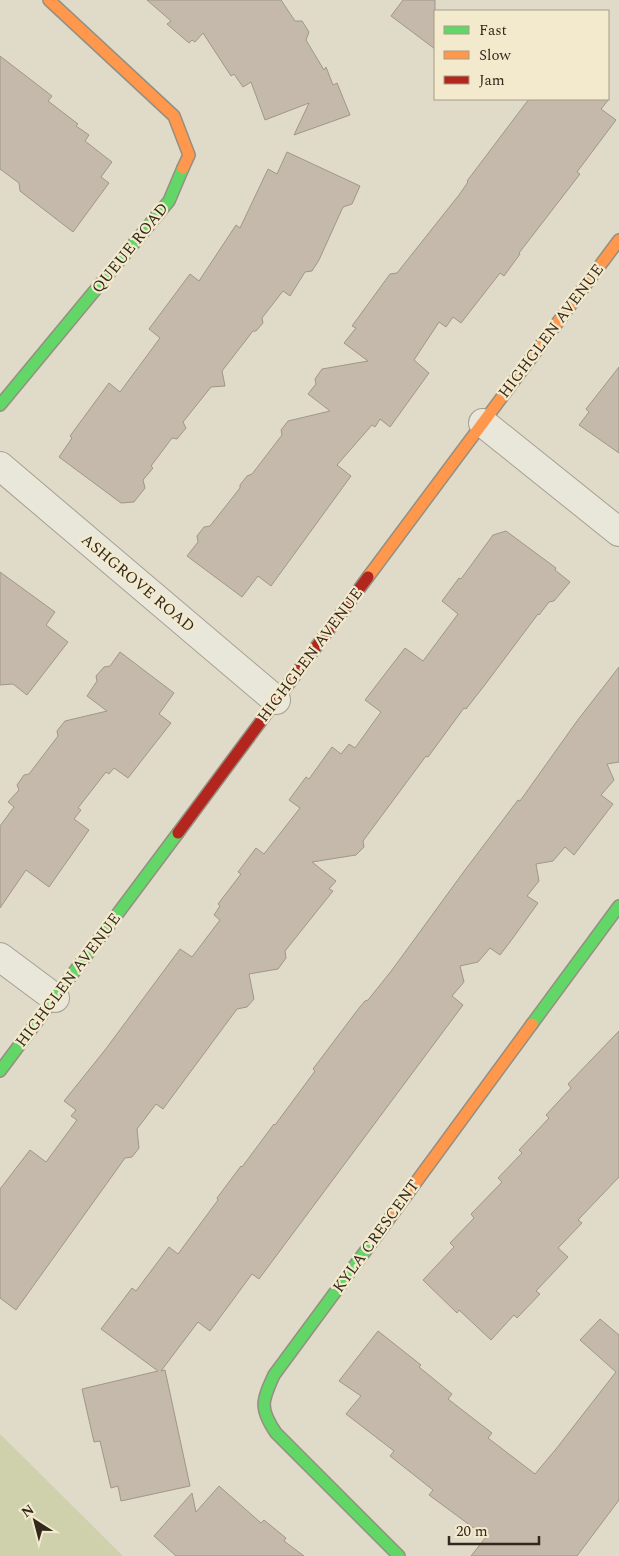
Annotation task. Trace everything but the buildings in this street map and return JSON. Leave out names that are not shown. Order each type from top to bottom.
[{"type":"street","name":"QUEUE ROAD","points":[[0,404],[169,201],[189,156],[174,116],[49,0]]},
{"type":"street","name":"HIGHGLEN AVENUE","points":[[0,1071],[619,240]]},
{"type":"street","points":[[483,422],[619,532]]},
{"type":"street","name":"ASHGROVE ROAD","points":[[0,466],[276,700]]},
{"type":"street","name":"KYLA CRESCENT","points":[[399,1556],[276,1434],[266,1419],[263,1399],[274,1375],[619,906]]},
{"type":"street","points":[[0,957],[55,998]]},
{"type":"green space","points":[[0,1434],[123,1556],[0,1556]]},
{"type":"traffic: fast","points":[[0,405],[169,201],[183,168]]},
{"type":"traffic: fast","points":[[0,1071],[178,833]]},
{"type":"traffic: fast","points":[[532,1024],[619,906]]},
{"type":"traffic: fast","points":[[378,1234],[274,1375],[264,1404],[267,1417],[276,1433],[399,1556]]},
{"type":"traffic: slow","points":[[49,0],[174,116],[189,155],[183,168]]},
{"type":"traffic: slow","points":[[368,577],[619,240]]},
{"type":"traffic: slow","points":[[378,1234],[532,1024]]},
{"type":"traffic: jam","points":[[178,833],[368,577]]}]
